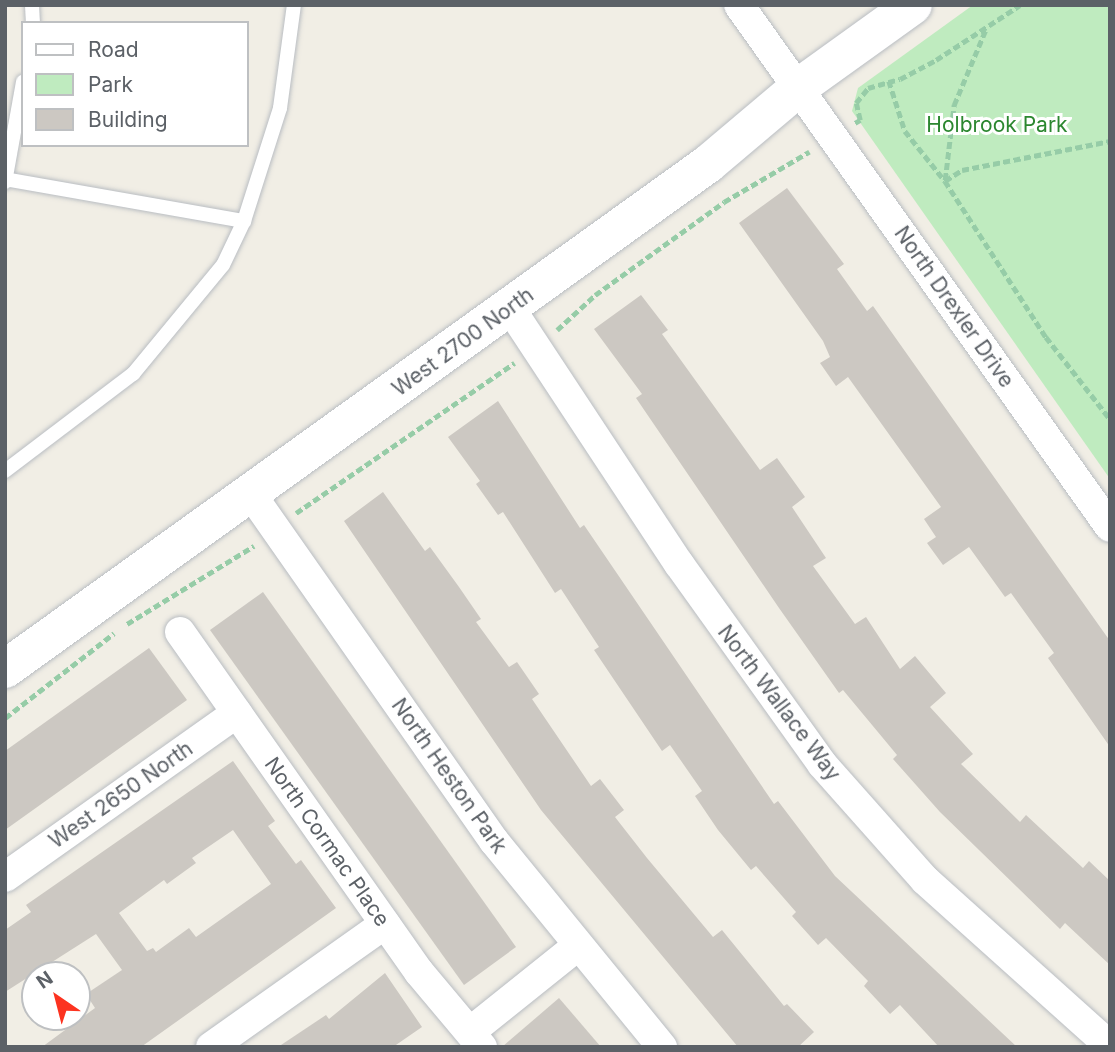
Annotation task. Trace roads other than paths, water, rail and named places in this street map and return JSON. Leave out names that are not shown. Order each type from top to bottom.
[{"type":"street","name":"North Drexler Drive","points":[[739,5],[1110,527]]},
{"type":"street","name":"West 2700 North","points":[[5,669],[708,164],[799,87],[913,5]]},
{"type":"street","name":"North Wallace Way","points":[[510,308],[679,564],[822,764],[925,880],[1110,1046]]},
{"type":"street","name":"North Heston Park","points":[[251,494],[494,841],[576,947],[662,1047]]},
{"type":"street","name":"North Cormac Place","points":[[180,632],[385,924],[476,1040]]},
{"type":"street","name":"West 2650 North","points":[[5,877],[237,713]]},
{"type":"street","points":[[211,1047],[385,924]]},
{"type":"street","points":[[476,1040],[576,947]]},
{"type":"lane","points":[[5,471],[132,374],[223,265],[244,221],[280,108],[294,5]]},
{"type":"lane","points":[[21,93],[5,180],[244,221]]},
{"type":"park label","name":"Holbrook Park","points":[[997,125]]}]
